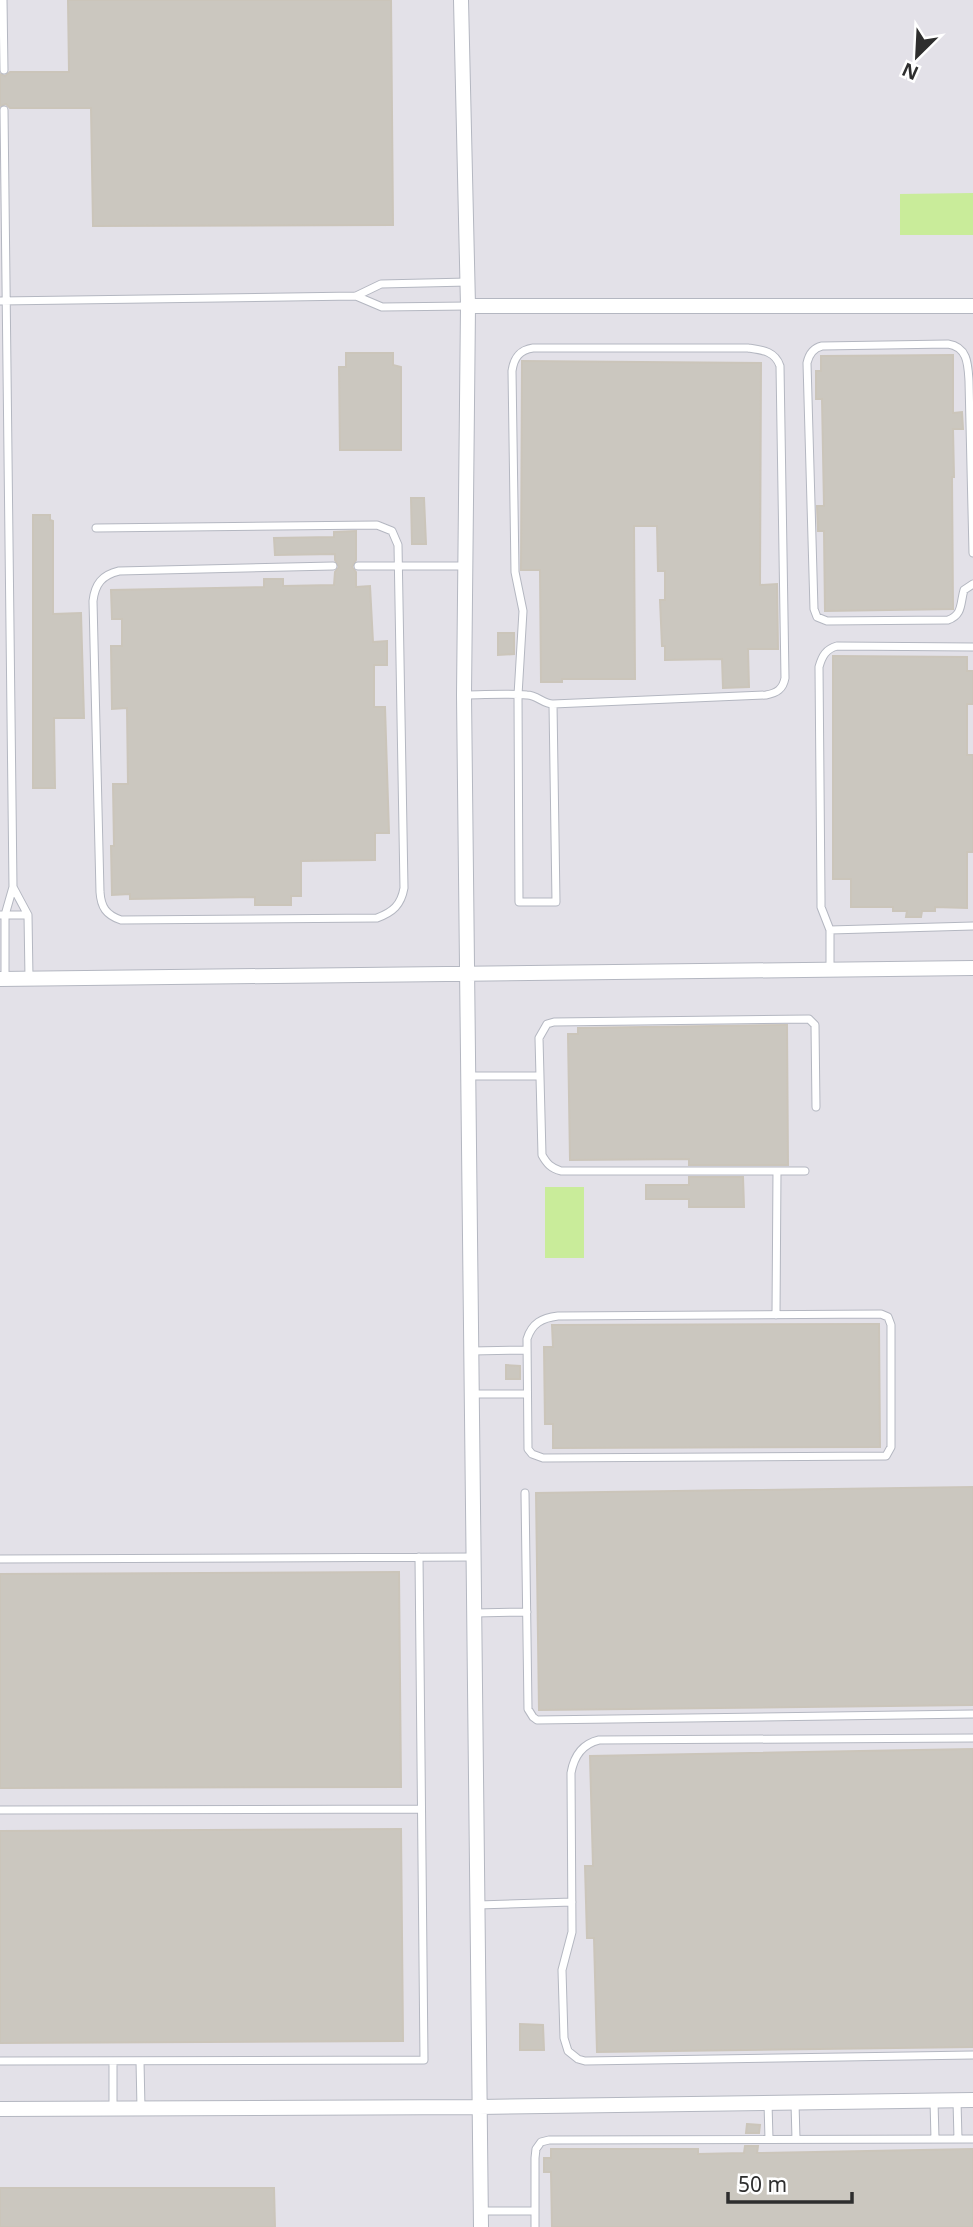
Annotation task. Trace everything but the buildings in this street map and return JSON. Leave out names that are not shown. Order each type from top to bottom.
[{"type":"street","points":[[461,0],[468,282],[464,695],[481,2227]]},
{"type":"street","points":[[468,306],[973,306]]},
{"type":"street","points":[[3,979],[973,968]]},
{"type":"street","points":[[0,2109],[480,2107],[973,2100]]},
{"type":"lane","points":[[3,0],[4,71]]},
{"type":"lane","points":[[3,979],[2,915],[13,887],[4,301],[4,110]]},
{"type":"lane","points":[[356,296],[382,284],[468,282]]},
{"type":"lane","points":[[4,301],[356,296],[382,307],[468,306]]},
{"type":"lane","points":[[973,553],[972,453],[965,354],[960,348],[948,344],[822,346],[811,352],[807,363],[814,609],[817,617],[827,621],[948,620],[957,616],[964,590],[973,584]]},
{"type":"lane","points":[[464,695],[519,695],[533,696],[547,704],[553,704],[766,695],[781,689],[785,678],[780,366],[774,355],[748,348],[533,348],[523,350],[517,356],[512,371],[515,572],[523,611],[519,695],[519,902],[556,902],[553,704]]},
{"type":"lane","points":[[96,528],[377,524],[389,527],[395,534],[398,566],[404,888],[399,904],[394,910],[377,918],[127,920],[109,915],[102,906],[100,892],[93,601],[97,585],[109,573],[119,570],[333,566]]},
{"type":"lane","points":[[358,566],[466,566]]},
{"type":"lane","points":[[0,580],[10,580]]},
{"type":"lane","points":[[830,970],[830,930],[821,907],[821,660],[830,648],[837,646],[973,647]]},
{"type":"lane","points":[[13,887],[28,915],[29,978]]},
{"type":"lane","points":[[2,915],[28,915]]},
{"type":"lane","points":[[830,930],[973,926]]},
{"type":"lane","points":[[805,1171],[554,1169],[546,1163],[542,1155],[539,1038],[547,1024],[554,1021],[806,1018],[812,1020],[815,1025],[816,1107]]},
{"type":"lane","points":[[469,1076],[540,1076]]},
{"type":"lane","points":[[776,1315],[777,1171]]},
{"type":"lane","points":[[881,1314],[888,1317],[891,1325],[889,1453],[882,1457],[543,1458],[532,1454],[528,1449],[526,1350],[527,1339],[537,1322],[550,1317],[776,1315],[881,1314]]},
{"type":"lane","points":[[472,1351],[526,1350]]},
{"type":"lane","points":[[472,1394],[527,1394]]},
{"type":"lane","points":[[526,1493],[528,1709],[533,1717],[540,1721],[973,1714]]},
{"type":"lane","points":[[0,2062],[424,2060],[419,1557]]},
{"type":"lane","points":[[0,1559],[474,1557]]},
{"type":"lane","points":[[475,1613],[527,1612]]},
{"type":"lane","points":[[973,1738],[591,1742],[575,1757],[571,1773],[572,1940],[562,1978],[564,2038],[568,2051],[578,2059],[592,2062],[973,2055]]},
{"type":"lane","points":[[0,1810],[421,1809]]},
{"type":"lane","points":[[478,1905],[572,1902]]},
{"type":"lane","points":[[113,2061],[113,2108]]},
{"type":"lane","points":[[140,2061],[141,2108]]},
{"type":"lane","points":[[934,2101],[935,2139]]},
{"type":"lane","points":[[957,2101],[958,2139]]},
{"type":"lane","points":[[768,2103],[769,2139]]},
{"type":"lane","points":[[795,2103],[796,2139]]},
{"type":"lane","points":[[535,2227],[534,2158],[538,2145],[544,2141],[973,2139]]},
{"type":"lane","points":[[480,2211],[535,2211]]},
{"type":"shaded area","points":[[0,0],[973,0],[973,2227],[0,2227]]},
{"type":"green space","points":[[973,193],[973,235],[900,235],[900,194]]},
{"type":"green space","points":[[545,1187],[584,1187],[584,1258],[545,1258]]}]
